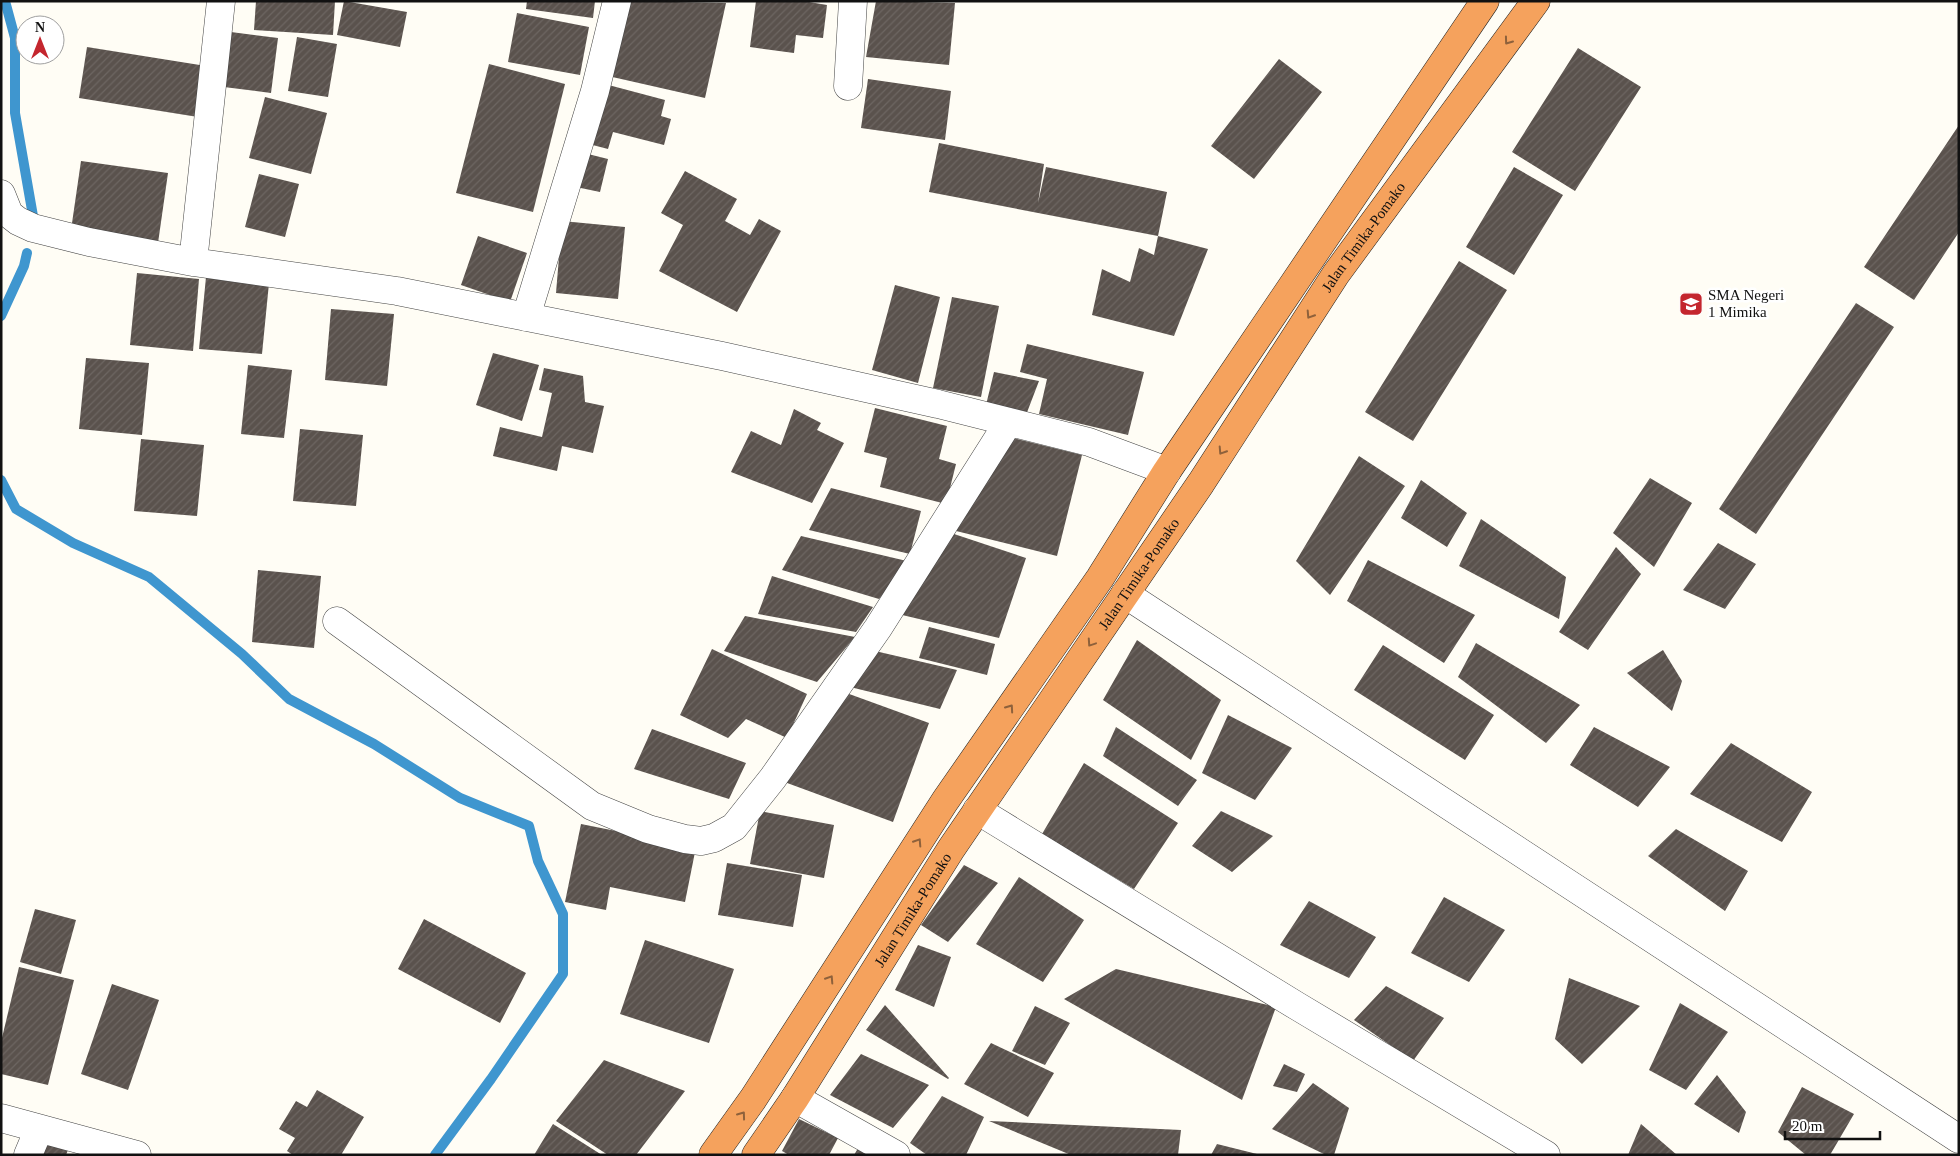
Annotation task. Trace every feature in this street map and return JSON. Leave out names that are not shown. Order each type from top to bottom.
[{"type":"highway","name":"Jalan Timika-Pomako","points":[[713,1155],[753,1099],[945,801],[1100,578],[1167,470],[1485,1]]},
{"type":"highway","name":"Jalan Timika-Pomako","points":[[756,1155],[795,1098],[977,810],[1206,474],[1336,274],[1536,1]]},
{"type":"street","points":[[193,262],[221,1]]},
{"type":"street","points":[[526,318],[595,91],[617,1]]},
{"type":"street","points":[[848,86],[853,1]]},
{"type":"street","points":[[1,194],[9,214],[32,228],[89,242],[193,262],[398,291],[722,356],[938,404],[1089,442],[1167,470]]},
{"type":"street","points":[[336,621],[592,806],[648,829],[684,840],[714,838],[734,827],[774,778],[878,628],[1008,423]]},
{"type":"street","points":[[1125,594],[1959,1138]]},
{"type":"street","points":[[977,810],[1297,1006],[1546,1155]]},
{"type":"street","points":[[795,1098],[896,1155]]},
{"type":"street","points":[[1,1118],[137,1155]]},
{"type":"street","points":[[28,1155],[39,1129]]},
{"type":"building","points":[[256,1],[335,1],[333,35],[254,30]]},
{"type":"building","points":[[344,1],[407,12],[400,47],[337,35]]},
{"type":"building","points":[[527,1],[595,1],[593,18],[526,9]]},
{"type":"building","points":[[625,1],[726,3],[705,98],[608,76]]},
{"type":"building","points":[[756,1],[803,1],[827,5],[823,38],[796,35],[794,53],[750,47]]},
{"type":"building","points":[[876,1],[955,3],[949,65],[866,57]]},
{"type":"building","points":[[517,13],[589,27],[580,75],[508,62]]},
{"type":"building","points":[[223,31],[278,38],[271,93],[216,86]]},
{"type":"building","points":[[297,37],[337,44],[328,97],[288,91]]},
{"type":"building","points":[[87,47],[206,66],[198,117],[79,98]]},
{"type":"building","points":[[1578,48],[1641,87],[1575,191],[1512,152]]},
{"type":"building","points":[[1279,59],[1322,92],[1254,179],[1211,146]]},
{"type":"building","points":[[489,64],[565,84],[533,212],[456,193]]},
{"type":"building","points":[[868,79],[951,91],[945,140],[861,128]]},
{"type":"building","points":[[601,83],[665,100],[661,116],[671,119],[664,145],[613,132],[608,149],[585,143]]},
{"type":"building","points":[[265,97],[327,113],[311,174],[249,158]]},
{"type":"building","points":[[1959,125],[1959,232],[1914,300],[1864,267]]},
{"type":"building","points":[[939,143],[1044,164],[1038,203],[1046,167],[1167,192],[1158,236],[929,192]]},
{"type":"building","points":[[584,153],[608,159],[600,192],[576,187]]},
{"type":"building","points":[[81,161],[168,173],[158,243],[71,230]]},
{"type":"building","points":[[1514,167],[1563,195],[1514,275],[1466,247]]},
{"type":"building","points":[[685,171],[737,199],[725,221],[750,235],[759,219],[781,231],[737,312],[659,271],[683,225],[661,213]]},
{"type":"building","points":[[259,174],[299,184],[285,237],[245,227]]},
{"type":"building","points":[[562,221],[625,227],[618,299],[556,293]]},
{"type":"building","points":[[478,236],[527,253],[510,302],[461,285]]},
{"type":"building","points":[[1158,236],[1208,249],[1174,336],[1092,315],[1102,269],[1130,282],[1139,248],[1154,255]]},
{"type":"building","points":[[1459,261],[1507,290],[1413,441],[1365,412]]},
{"type":"building","points":[[137,273],[199,279],[193,351],[130,345]]},
{"type":"building","points":[[206,277],[269,283],[262,354],[199,349]]},
{"type":"building","points":[[895,285],[940,297],[918,383],[872,370]]},
{"type":"building","points":[[952,297],[999,306],[981,397],[933,388]]},
{"type":"building","points":[[1856,303],[1894,327],[1756,534],[1719,509]]},
{"type":"building","points":[[331,309],[394,314],[387,386],[325,380]]},
{"type":"building","points":[[1027,344],[1144,372],[1128,435],[1039,414],[1047,379],[1020,372]]},
{"type":"building","points":[[493,353],[539,365],[522,421],[476,405]]},
{"type":"building","points":[[86,358],[149,363],[142,435],[79,429]]},
{"type":"building","points":[[248,365],[292,370],[284,438],[241,434]]},
{"type":"building","points":[[544,368],[583,376],[585,402],[604,406],[593,453],[562,446],[557,471],[493,456],[500,427],[542,437],[552,393],[539,390]]},
{"type":"building","points":[[994,372],[1039,381],[1026,415],[986,405]]},
{"type":"building","points":[[875,408],[947,426],[939,459],[956,464],[946,504],[880,487],[887,458],[864,452]]},
{"type":"building","points":[[794,409],[821,423],[817,430],[844,443],[812,503],[731,472],[751,431],[781,445]]},
{"type":"building","points":[[300,429],[363,435],[356,506],[293,501]]},
{"type":"building","points":[[1009,437],[1082,455],[1057,556],[948,529]]},
{"type":"building","points":[[141,439],[204,445],[197,516],[134,511]]},
{"type":"building","points":[[1359,456],[1405,486],[1330,595],[1296,561]]},
{"type":"building","points":[[1650,478],[1692,503],[1654,567],[1613,533]]},
{"type":"building","points":[[1421,480],[1467,513],[1447,547],[1401,518]]},
{"type":"building","points":[[831,488],[921,511],[910,554],[809,530]]},
{"type":"building","points":[[1481,519],[1566,577],[1559,619],[1459,566]]},
{"type":"building","points":[[948,532],[1026,558],[999,638],[898,614]]},
{"type":"building","points":[[801,536],[911,562],[879,599],[782,570]]},
{"type":"building","points":[[1718,543],[1756,564],[1725,609],[1683,590]]},
{"type":"building","points":[[1616,547],[1641,574],[1588,650],[1559,632]]},
{"type":"building","points":[[1368,560],[1475,615],[1444,663],[1347,601]]},
{"type":"building","points":[[258,570],[321,576],[314,648],[252,642]]},
{"type":"building","points":[[772,576],[873,607],[856,632],[758,614]]},
{"type":"building","points":[[745,616],[855,637],[817,682],[724,651]]},
{"type":"building","points":[[929,627],[995,644],[987,675],[919,658]]},
{"type":"building","points":[[1137,640],[1221,700],[1191,760],[1103,700]]},
{"type":"building","points":[[1476,643],[1580,705],[1546,743],[1458,677]]},
{"type":"building","points":[[1383,645],[1494,715],[1465,760],[1354,690]]},
{"type":"building","points":[[712,649],[807,694],[787,738],[746,719],[728,738],[680,715]]},
{"type":"building","points":[[1663,650],[1682,681],[1672,711],[1627,673]]},
{"type":"building","points":[[875,651],[957,670],[940,709],[850,687]]},
{"type":"building","points":[[841,691],[929,723],[893,822],[779,780]]},
{"type":"building","points":[[1228,715],[1292,748],[1255,800],[1202,773]]},
{"type":"building","points":[[1116,727],[1197,780],[1178,806],[1103,756]]},
{"type":"building","points":[[1594,727],[1670,767],[1638,807],[1570,765]]},
{"type":"building","points":[[652,729],[746,763],[729,799],[634,769]]},
{"type":"building","points":[[1731,743],[1812,792],[1782,842],[1690,794]]},
{"type":"building","points":[[1084,763],[1178,823],[1134,889],[1042,834]]},
{"type":"building","points":[[760,811],[834,825],[824,878],[750,864]]},
{"type":"building","points":[[1221,811],[1273,836],[1232,872],[1192,846]]},
{"type":"building","points":[[581,824],[696,847],[685,902],[610,887],[606,910],[565,902]]},
{"type":"building","points":[[1676,829],[1748,871],[1725,911],[1648,856]]},
{"type":"building","points":[[727,863],[802,875],[793,927],[718,915]]},
{"type":"building","points":[[964,865],[998,883],[948,942],[921,925]]},
{"type":"building","points":[[1019,877],[1084,920],[1043,982],[976,944]]},
{"type":"building","points":[[1444,897],[1505,930],[1469,982],[1411,953]]},
{"type":"building","points":[[1309,901],[1376,937],[1349,978],[1280,945]]},
{"type":"building","points":[[35,909],[76,920],[61,974],[20,962]]},
{"type":"building","points":[[424,919],[526,973],[500,1023],[398,969]]},
{"type":"building","points":[[645,940],[734,969],[709,1043],[620,1014]]},
{"type":"building","points":[[918,945],[951,957],[934,1007],[895,990]]},
{"type":"building","points":[[19,967],[74,980],[48,1085],[1,1074],[1,1042]]},
{"type":"building","points":[[1116,969],[1276,1007],[1242,1100],[1064,999]]},
{"type":"building","points":[[1569,978],[1640,1006],[1582,1064],[1555,1039]]},
{"type":"building","points":[[112,984],[159,1000],[128,1090],[81,1074]]},
{"type":"building","points":[[1386,986],[1444,1018],[1413,1061],[1354,1020]]},
{"type":"building","points":[[1680,1003],[1728,1032],[1686,1090],[1649,1070]]},
{"type":"building","points":[[885,1005],[949,1078],[948,1079],[866,1030]]},
{"type":"building","points":[[1035,1006],[1070,1023],[1045,1065],[1012,1051]]},
{"type":"building","points":[[991,1043],[1054,1073],[1028,1117],[964,1084]]},
{"type":"building","points":[[861,1054],[929,1085],[893,1128],[830,1095]]},
{"type":"building","points":[[604,1060],[685,1091],[636,1155],[608,1155],[556,1121]]},
{"type":"building","points":[[1284,1064],[1305,1074],[1297,1092],[1273,1086]]},
{"type":"building","points":[[1717,1075],[1746,1112],[1739,1133],[1694,1104]]},
{"type":"building","points":[[1313,1083],[1349,1108],[1334,1155],[1326,1155],[1272,1129]]},
{"type":"building","points":[[1802,1087],[1854,1114],[1830,1155],[1806,1155],[1778,1132]]},
{"type":"building","points":[[317,1090],[364,1117],[341,1155],[293,1155],[287,1151],[295,1138],[279,1129],[296,1101],[307,1107]]},
{"type":"building","points":[[942,1096],[984,1117],[966,1155],[927,1155],[910,1143]]},
{"type":"building","points":[[799,1119],[838,1138],[829,1155],[789,1155],[782,1151]]},
{"type":"building","points":[[989,1121],[1181,1130],[1178,1155],[1071,1155]]},
{"type":"building","points":[[553,1124],[602,1155],[534,1155]]},
{"type":"building","points":[[1641,1124],[1677,1155],[1628,1155]]},
{"type":"building","points":[[45,1137],[70,1145],[66,1155],[39,1155]]},
{"type":"building","points":[[1217,1144],[1257,1154],[1257,1155],[1211,1155]]},
{"type":"building","points":[[860,1145],[876,1155],[854,1155]]},
{"type":"waterway","points":[[5,1],[15,38],[15,113],[33,216]]},
{"type":"waterway","points":[[1,316],[24,266],[27,253]]},
{"type":"waterway","points":[[1,480],[16,509],[73,543],[149,577],[242,654],[289,699],[374,744],[460,798],[529,826],[538,861],[563,914],[563,974],[491,1079],[435,1155]]},
{"type":"place","name":"SMA Negeri 1 Mimika","points":[[1691,304]]}]
